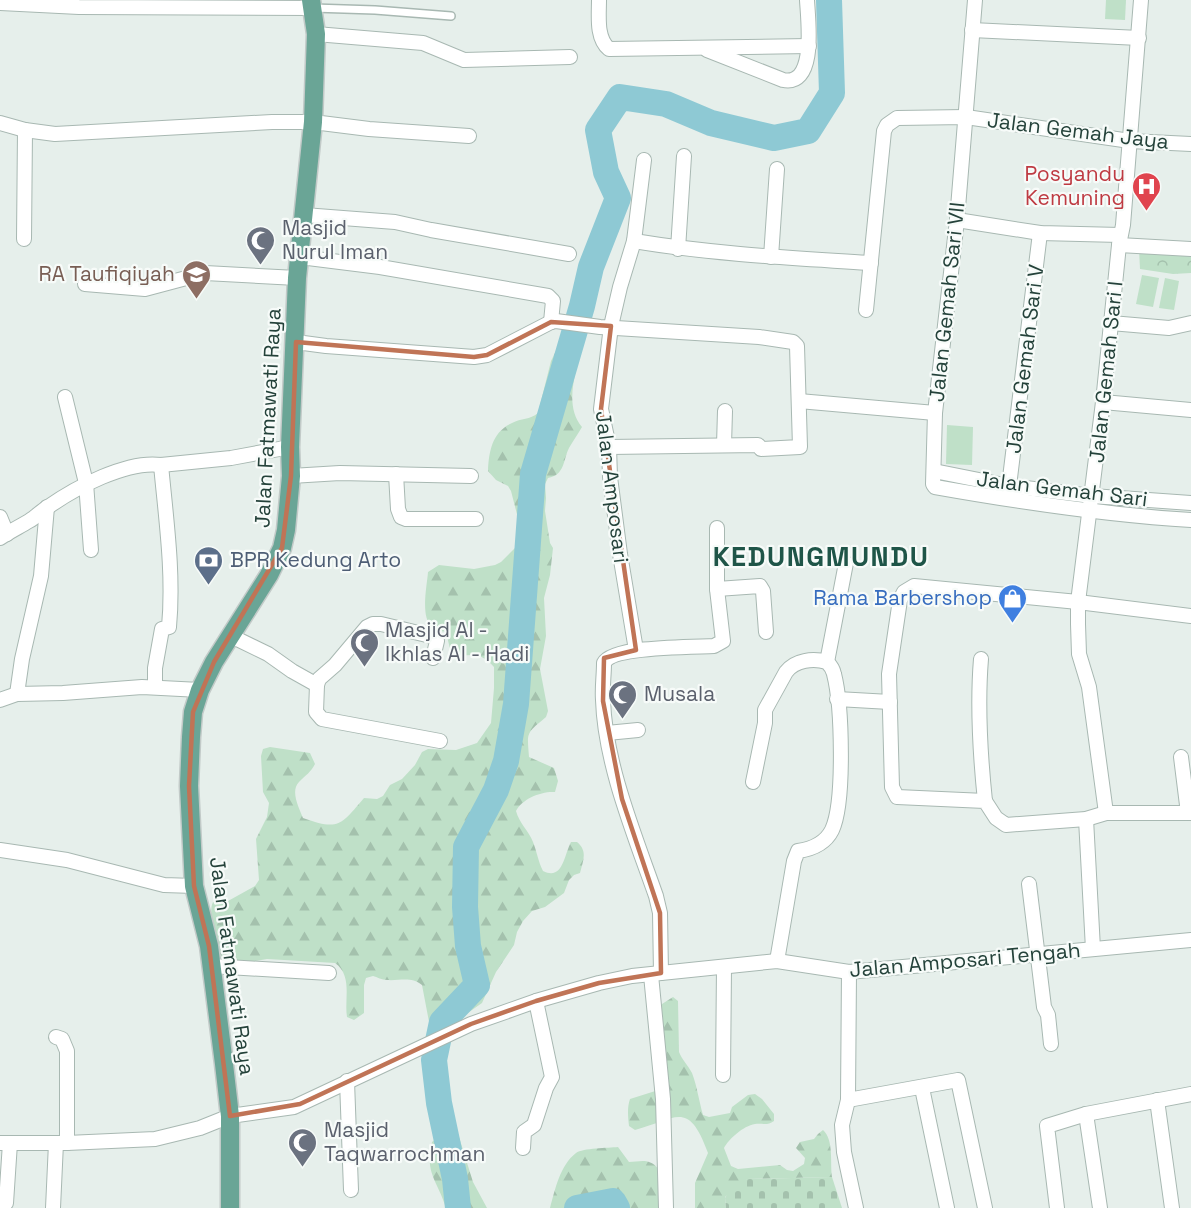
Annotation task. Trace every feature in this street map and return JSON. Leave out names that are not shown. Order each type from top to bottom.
[{"type":"main road","name":"Jalan Fatmawati Raya","points":[[230,1208],[230,1116],[209,946],[194,886],[190,761],[193,712],[200,690],[214,662],[270,575],[282,548],[286,530],[291,476],[290,447],[297,278],[313,122],[316,34],[312,4]]},
{"type":"street","points":[[599,0],[600,28],[603,42],[609,49],[809,45]]},
{"type":"street","points":[[700,47],[788,81],[796,79],[805,67],[809,45],[807,0]]},
{"type":"street","name":"Jalan Gemah Sari VII","points":[[935,487],[933,482],[935,413],[957,219],[975,0]]},
{"type":"street","name":"Jalan Gemah Sari I","points":[[1106,813],[1089,687],[1079,654],[1078,602],[1103,402],[1142,0]]},
{"type":"street","points":[[0,3],[312,4]]},
{"type":"street","points":[[972,30],[1139,38]]},
{"type":"street","points":[[316,34],[423,43],[464,60],[570,57]]},
{"type":"street","name":"Jalan Gemah Jaya","points":[[871,263],[884,131],[886,125],[897,118],[966,117],[1130,141],[1191,144]]},
{"type":"street","points":[[0,123],[25,130],[55,134],[272,122],[313,122],[369,129],[469,136]]},
{"type":"street","points":[[24,239],[25,130]]},
{"type":"street","points":[[678,249],[684,156]]},
{"type":"street","name":"Jalan Amposari","points":[[636,650],[610,477],[609,447],[601,409],[606,327],[634,241],[644,160]]},
{"type":"street","points":[[771,257],[777,169]]},
{"type":"street","points":[[304,215],[395,222],[569,254]]},
{"type":"street","points":[[957,219],[1040,233],[1191,249]]},
{"type":"street","name":"Jalan Gemah Sari V","points":[[1009,486],[1040,233]]},
{"type":"street","points":[[634,241],[678,249],[871,263],[866,310]]},
{"type":"street","points":[[300,257],[380,267],[548,296],[553,301],[555,322]]},
{"type":"street","points":[[85,284],[145,289],[205,273],[297,278]]},
{"type":"street","points":[[296,342],[474,357],[487,355],[555,322],[759,337],[793,342],[797,346],[800,447],[761,449],[758,445],[609,447]]},
{"type":"street","points":[[1111,323],[1169,328],[1191,323]]},
{"type":"street","points":[[65,397],[86,483],[90,550]]},
{"type":"street","points":[[799,401],[935,413]]},
{"type":"street","points":[[1103,402],[1191,410]]},
{"type":"street","points":[[724,445],[725,411]]},
{"type":"street","points":[[0,518],[3,536],[86,483],[133,467],[231,458],[290,447]]},
{"type":"street","points":[[155,687],[155,668],[162,629],[168,627],[170,611],[161,465]]},
{"type":"street","name":"Jalan Gemah Sari","points":[[934,471],[1009,486],[1092,496],[1191,503]]},
{"type":"street","points":[[396,474],[398,509],[401,517],[406,519],[476,519]]},
{"type":"street","points":[[291,476],[396,474],[471,476]]},
{"type":"street","name":"Jalan Gemah Sari","points":[[935,487],[1090,512],[1191,520]]},
{"type":"street","points":[[17,694],[22,659],[41,576],[47,507]]},
{"type":"street","points":[[666,1208],[656,974],[660,913],[622,799],[607,732],[603,701],[604,663],[611,656],[636,650],[714,646],[722,643],[724,639],[717,589],[717,528]]},
{"type":"street","points":[[827,662],[846,563]]},
{"type":"street","points":[[717,589],[760,586],[763,591],[766,632]]},
{"type":"street","points":[[985,801],[901,798],[894,795],[889,675],[900,600],[904,592],[917,586],[1191,616]]},
{"type":"street","points":[[433,658],[437,641],[435,637],[373,624],[367,627],[320,679],[317,686],[316,712],[322,718],[440,741]]},
{"type":"street","points":[[231,636],[268,654],[317,686]]},
{"type":"street","points":[[981,658],[978,698],[985,801],[996,818],[1006,825],[1086,819],[1106,813],[1189,813],[1181,757]]},
{"type":"street","points":[[753,782],[765,723],[765,710],[786,672],[789,668],[802,662],[818,659],[827,662],[834,672],[837,699],[840,793],[831,831],[827,837],[812,849],[798,851],[794,861],[777,961]]},
{"type":"street","points":[[0,700],[17,694],[142,687],[200,690]]},
{"type":"street","points":[[837,699],[890,702]]},
{"type":"street","points":[[607,732],[638,730]]},
{"type":"street","points":[[1086,819],[1093,949]]},
{"type":"street","points":[[0,850],[67,860],[164,885],[194,886]]},
{"type":"street","points":[[1029,884],[1044,1007],[1051,1044]]},
{"type":"street","name":"Jalan Amposari Tengah","points":[[5,1143],[155,1139],[200,1128],[230,1116],[294,1107],[471,1024],[536,1001],[599,983],[656,974],[777,961],[849,972],[1191,940]]},
{"type":"street","points":[[211,966],[329,972]]},
{"type":"street","points":[[723,1076],[724,967]]},
{"type":"street","points":[[849,972],[848,1100],[842,1125],[844,1152],[856,1208]]},
{"type":"street","points":[[523,1148],[524,1132],[534,1125],[552,1077],[536,1001]]},
{"type":"street","points":[[53,1208],[62,1143],[66,1051],[62,1039],[56,1036]]},
{"type":"street","points":[[848,1100],[958,1080],[985,1208]]},
{"type":"street","points":[[347,1081],[351,1190]]},
{"type":"street","points":[[922,1088],[947,1208]]},
{"type":"street","points":[[1056,1208],[1047,1126],[1086,1114],[1191,1094]]},
{"type":"street","points":[[1157,1100],[1172,1208]]},
{"type":"street","points":[[1086,1114],[1100,1208]]},
{"type":"street","points":[[4,1204],[5,1143]]},
{"type":"lane","points":[[312,4],[451,16]]},
{"type":"highlighted area","points":[[551,322],[611,326],[601,409],[636,650],[604,658],[603,701],[622,799],[660,913],[661,973],[599,983],[536,1001],[471,1024],[300,1104],[230,1116],[209,946],[194,886],[189,786],[193,712],[214,662],[282,548],[291,476],[296,342],[474,357],[487,355]]},
{"type":"green space","points":[[1106,0],[1126,0],[1125,20],[1105,19]]},
{"type":"green space","points":[[1139,249],[1191,252],[1191,273],[1173,274],[1140,269]]},
{"type":"green space","points":[[1142,275],[1159,278],[1153,307],[1136,304]]},
{"type":"green space","points":[[1165,278],[1179,281],[1174,310],[1159,308]]},
{"type":"green space","points":[[577,341],[581,346],[572,398],[576,418],[582,427],[569,448],[561,470],[558,474],[548,478],[545,484],[545,511],[550,543],[553,548],[550,575],[544,598],[546,636],[540,669],[548,711],[546,717],[531,730],[528,737],[529,757],[554,768],[558,781],[555,792],[532,797],[516,811],[531,838],[543,871],[555,873],[559,870],[571,842],[577,842],[584,853],[580,873],[569,880],[564,893],[545,907],[532,911],[523,921],[514,945],[496,972],[482,1003],[462,1017],[436,1028],[430,1027],[422,985],[410,980],[385,980],[373,976],[366,978],[364,985],[364,1013],[354,1020],[347,1017],[346,981],[341,968],[335,963],[267,959],[243,963],[223,961],[213,931],[211,907],[213,902],[228,901],[255,886],[259,880],[256,839],[267,817],[269,803],[263,792],[261,756],[263,749],[270,747],[310,753],[315,764],[296,786],[295,795],[298,805],[303,818],[332,825],[344,820],[364,798],[377,799],[383,796],[390,785],[402,779],[415,765],[422,752],[428,749],[456,750],[477,743],[491,723],[494,667],[477,655],[462,656],[451,653],[446,632],[435,629],[428,622],[425,601],[428,572],[439,565],[474,569],[495,565],[516,547],[520,526],[511,491],[508,486],[496,480],[488,471],[491,449],[496,437],[505,427],[538,413],[551,361],[560,343]]},
{"type":"green space","points":[[947,425],[973,427],[972,465],[946,464]]},
{"type":"green space","points":[[673,997],[678,1001],[679,1052],[692,1073],[703,1115],[709,1117],[730,1113],[732,1107],[748,1095],[755,1094],[774,1114],[772,1123],[750,1125],[729,1141],[724,1148],[731,1166],[738,1169],[780,1165],[793,1171],[804,1164],[805,1158],[796,1148],[800,1142],[814,1139],[823,1130],[829,1139],[832,1177],[747,1179],[725,1197],[726,1208],[695,1208],[695,1183],[708,1153],[694,1125],[680,1117],[635,1130],[629,1126],[630,1099],[668,1087],[660,1017],[662,1004]]},
{"type":"green space","points":[[453,1134],[459,1137],[473,1182],[487,1208],[446,1208],[433,1176],[430,1153],[432,1142],[437,1138]]},
{"type":"green space","points":[[618,1147],[629,1162],[647,1161],[658,1169],[661,1182],[658,1208],[550,1208],[562,1171],[570,1158],[579,1151]]},
{"type":"green space","points":[[832,1177],[842,1208],[726,1208],[725,1198],[734,1183],[747,1179]]},
{"type":"waterway","points":[[458,1208],[455,1179],[439,1103],[434,1060],[442,1022],[477,985],[468,946],[465,907],[466,847],[496,790],[506,761],[516,704],[533,474],[582,306],[591,267],[618,198],[606,172],[598,130],[620,97],[666,104],[711,123],[774,138],[808,131],[832,93],[829,0]]},
{"type":"waterway","points":[[577,1208],[613,1201],[617,1208]]},
{"type":"place","name":"Posyandu Kemuning","points":[[1146,212]]},
{"type":"place","name":"Masjid Nurul Iman","points":[[261,266]]},
{"type":"place","name":"RA Taufiqiyah","points":[[196,300]]},
{"type":"place","name":"BPR Kedung Arto","points":[[209,586]]},
{"type":"place","name":"Rama Barbershop","points":[[1013,624]]},
{"type":"place","name":"Masjid Al - Ikhlas Al - Hadi","points":[[364,668]]},
{"type":"place","name":"Musala","points":[[623,720]]},
{"type":"place","name":"Masjid Taqwarrochman","points":[[303,1168]]},
{"type":"district","name":"KEDUNGMUNDU","points":[[821,557]]}]
